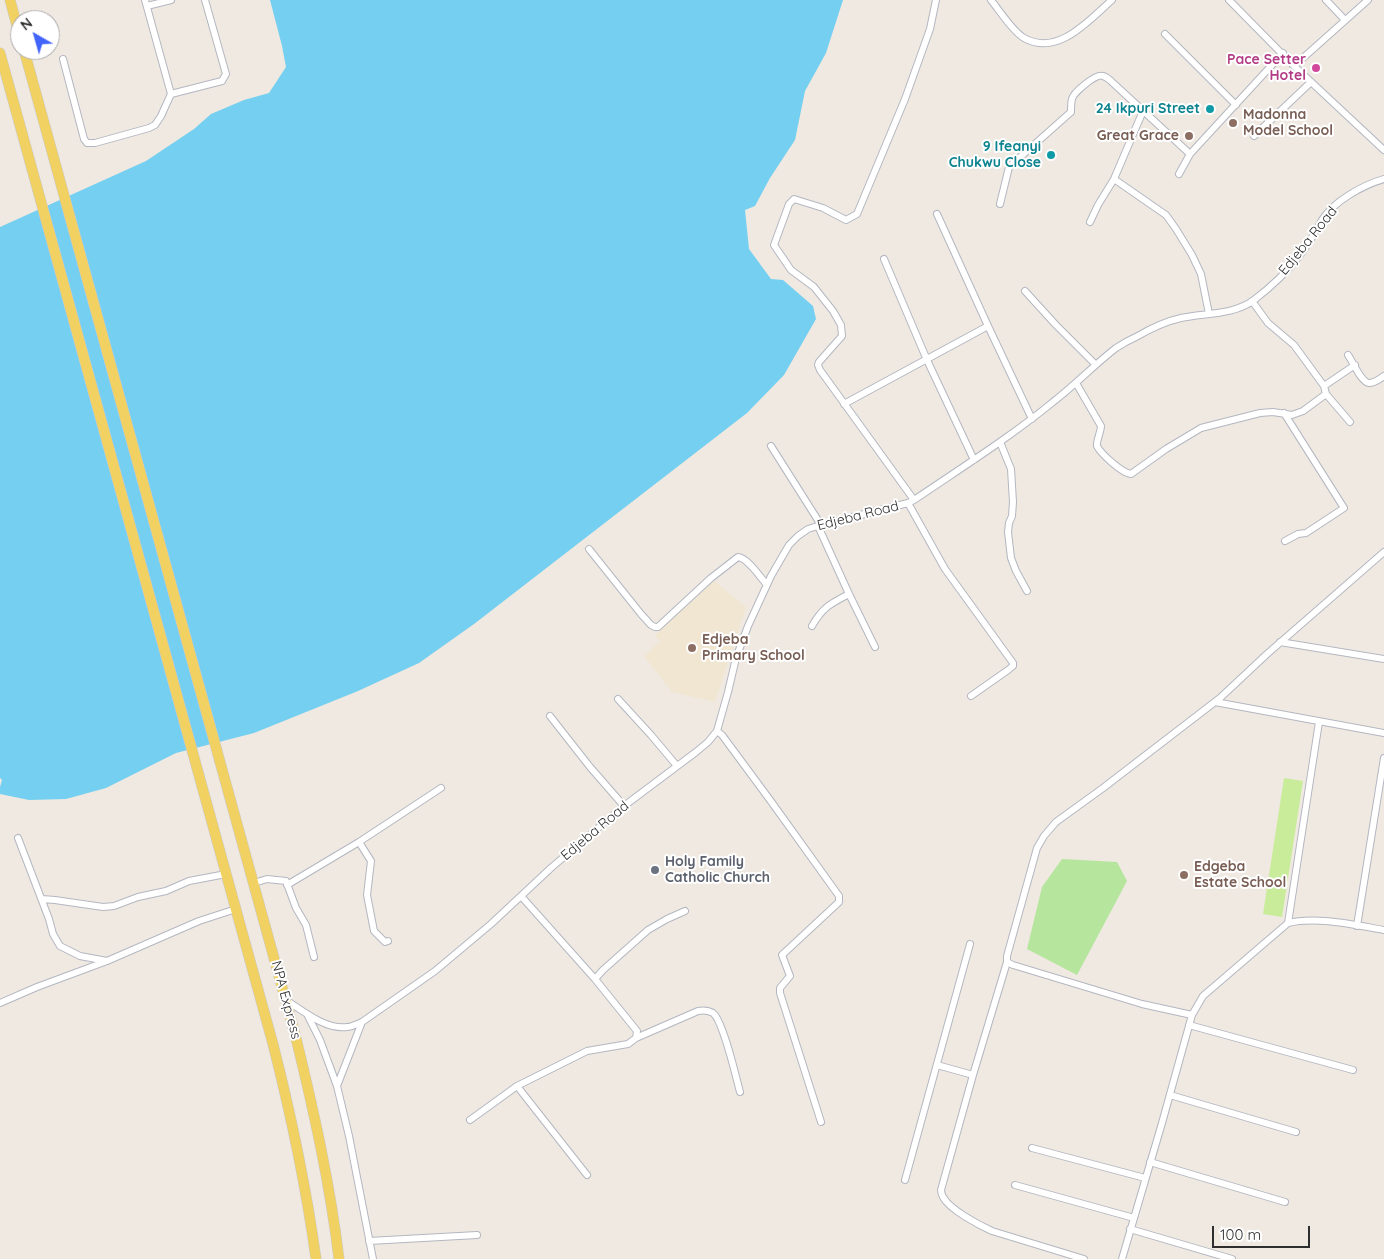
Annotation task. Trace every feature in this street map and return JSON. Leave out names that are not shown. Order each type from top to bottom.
[{"type":"main road","name":"NPA Express","points":[[0,53],[287,1100],[308,1202],[316,1259]]},
{"type":"main road","name":"NPA Express","points":[[27,60],[296,1038],[330,1189],[339,1259]]},
{"type":"street","points":[[63,59],[84,138],[87,143],[95,143],[155,125],[162,116],[171,94],[146,3],[171,0]]},
{"type":"street","points":[[171,94],[222,81],[225,77],[226,74],[205,0]]},
{"type":"street","points":[[936,0],[930,29],[905,99],[857,214],[846,220],[823,208],[794,199],[789,204],[774,245],[791,270],[814,287],[833,311],[841,325],[842,336],[818,365],[911,502],[945,569],[1013,663],[1013,666],[1008,670],[971,696]]},
{"type":"street","points":[[991,0],[1007,21],[1023,37],[1036,42],[1050,43],[1069,37],[1112,0]]},
{"type":"street","points":[[1228,0],[1294,66],[1384,150]]},
{"type":"street","points":[[1326,0],[1345,20]]},
{"type":"street","points":[[1294,66],[1368,0]]},
{"type":"street","points":[[1165,34],[1236,105]]},
{"type":"street","points":[[1179,174],[1190,154],[1283,53]]},
{"type":"street","points":[[1000,204],[1009,167],[1071,112],[1073,96],[1093,78],[1103,75],[1190,154]]},
{"type":"street","points":[[1254,136],[1311,82]]},
{"type":"street","points":[[1090,222],[1114,179],[1143,111]]},
{"type":"street","name":"Edjeba Road","points":[[286,1000],[333,1027],[348,1027],[362,1022],[435,971],[624,806],[708,742],[716,731],[736,658],[748,626],[767,585],[789,545],[798,536],[819,525],[911,502],[1032,419],[1118,347],[1143,333],[1179,318],[1235,309],[1252,301],[1294,263],[1323,218],[1334,207],[1354,192],[1384,178]]},
{"type":"street","points":[[1114,179],[1166,215],[1176,229],[1192,255],[1200,274],[1208,314]]},
{"type":"street","points":[[937,214],[1032,419]]},
{"type":"street","points":[[884,259],[974,460]]},
{"type":"street","points":[[1025,291],[1055,324],[1096,364]]},
{"type":"street","points":[[1252,301],[1268,323],[1294,346],[1324,386],[1326,394],[1350,422]]},
{"type":"street","points":[[844,404],[988,326]]},
{"type":"street","points":[[1348,355],[1364,381],[1369,383],[1375,382],[1384,376]]},
{"type":"street","points":[[1324,386],[1354,365]]},
{"type":"street","points":[[1076,383],[1102,426],[1097,446],[1112,463],[1128,474],[1131,474],[1166,449],[1201,428],[1260,413],[1273,412],[1292,415],[1303,411],[1326,394]]},
{"type":"street","points":[[1284,413],[1344,508],[1306,533],[1298,534],[1284,541]]},
{"type":"street","points":[[1000,442],[1011,469],[1013,502],[1008,532],[1011,558],[1027,591]]},
{"type":"street","points":[[771,446],[819,525],[849,594],[875,646]]},
{"type":"street","points":[[589,549],[651,625],[655,627],[738,557],[742,557],[767,585]]},
{"type":"street","points":[[1084,1259],[978,1225],[943,1198],[941,1190],[1007,962],[1007,956],[1037,848],[1056,822],[1215,702],[1280,642],[1384,552]]},
{"type":"street","points":[[812,626],[820,613],[828,605],[849,594]]},
{"type":"street","points":[[1280,642],[1384,659]]},
{"type":"street","points":[[618,699],[652,734],[676,766]]},
{"type":"street","points":[[1215,702],[1384,733]]},
{"type":"street","points":[[550,716],[624,806]]},
{"type":"street","points":[[1288,923],[1318,722]]},
{"type":"street","points":[[716,731],[722,736],[770,800],[839,896],[839,902],[782,955],[790,978],[780,988],[780,993],[821,1122]]},
{"type":"street","points":[[1357,926],[1384,758]]},
{"type":"street","points":[[287,885],[359,842],[441,788]]},
{"type":"street","points":[[18,838],[42,899],[53,934],[60,946],[80,956],[107,961]]},
{"type":"street","points":[[359,842],[371,861],[367,895],[373,929],[385,942],[388,942]]},
{"type":"street","points":[[42,899],[103,907],[114,906],[138,897],[166,891],[189,881],[226,874]]},
{"type":"street","points":[[254,883],[267,878],[286,881],[296,908],[306,925],[314,958]]},
{"type":"street","points":[[521,896],[596,979],[637,1031],[636,1038]]},
{"type":"street","points":[[0,1003],[107,961],[199,921],[236,909]]},
{"type":"street","points":[[596,979],[603,970],[648,930],[667,919],[685,912]]},
{"type":"street","points":[[1122,1259],[1192,1015],[1203,996],[1288,923],[1298,920],[1312,920],[1384,930]]},
{"type":"street","points":[[905,1180],[970,944]]},
{"type":"street","points":[[1007,962],[1142,1004],[1192,1015]]},
{"type":"street","points":[[470,1120],[517,1086],[587,1051],[628,1044],[636,1038],[698,1011],[708,1010],[715,1014],[725,1038],[740,1092]]},
{"type":"street","points":[[308,1014],[337,1086],[349,1136],[373,1259]]},
{"type":"street","points":[[337,1086],[362,1022]]},
{"type":"street","points":[[1190,1025],[1353,1070]]},
{"type":"street","points":[[937,1065],[973,1075]]},
{"type":"street","points":[[517,1086],[587,1175]]},
{"type":"street","points":[[1170,1095],[1296,1132]]},
{"type":"street","points":[[1032,1148],[1146,1178]]},
{"type":"street","points":[[1150,1162],[1285,1202]]},
{"type":"street","points":[[1015,1185],[1134,1218]]},
{"type":"street","points":[[1130,1230],[1232,1259]]},
{"type":"street","points":[[369,1241],[477,1235]]},
{"type":"shaded area","name":"Edjeba Primary School","points":[[714,581],[746,607],[715,702],[672,692],[644,656],[660,641],[655,635]]},
{"type":"green space","points":[[1284,778],[1303,781],[1282,917],[1263,914]]},
{"type":"green space","points":[[1062,859],[1117,862],[1127,881],[1077,975],[1027,949],[1042,887]]},
{"type":"water","points":[[270,0],[843,0],[826,53],[805,91],[795,140],[770,178],[755,206],[745,210],[749,249],[771,279],[783,280],[813,306],[816,319],[784,375],[747,413],[474,624],[419,663],[358,691],[254,733],[176,753],[106,788],[66,799],[29,800],[0,794],[2,780],[0,778],[0,227],[146,161],[194,129],[211,114],[244,100],[269,93],[286,67]]},
{"type":"place","name":"Pace Setter Hotel","points":[[1316,68]]},
{"type":"place","name":"24 Ikpuri Street","points":[[1210,109]]},
{"type":"place","name":"Madonna Model School","points":[[1233,123]]},
{"type":"place","name":"Great Grace","points":[[1189,136]]},
{"type":"place","name":"9 Ifeanyi Chukwu Close","points":[[1051,155]]},
{"type":"place","name":"Edjeba Primary School","points":[[692,648]]},
{"type":"place","name":"Holy Family Catholic Church","points":[[655,870]]},
{"type":"place","name":"Edgeba Estate School","points":[[1184,875]]}]
